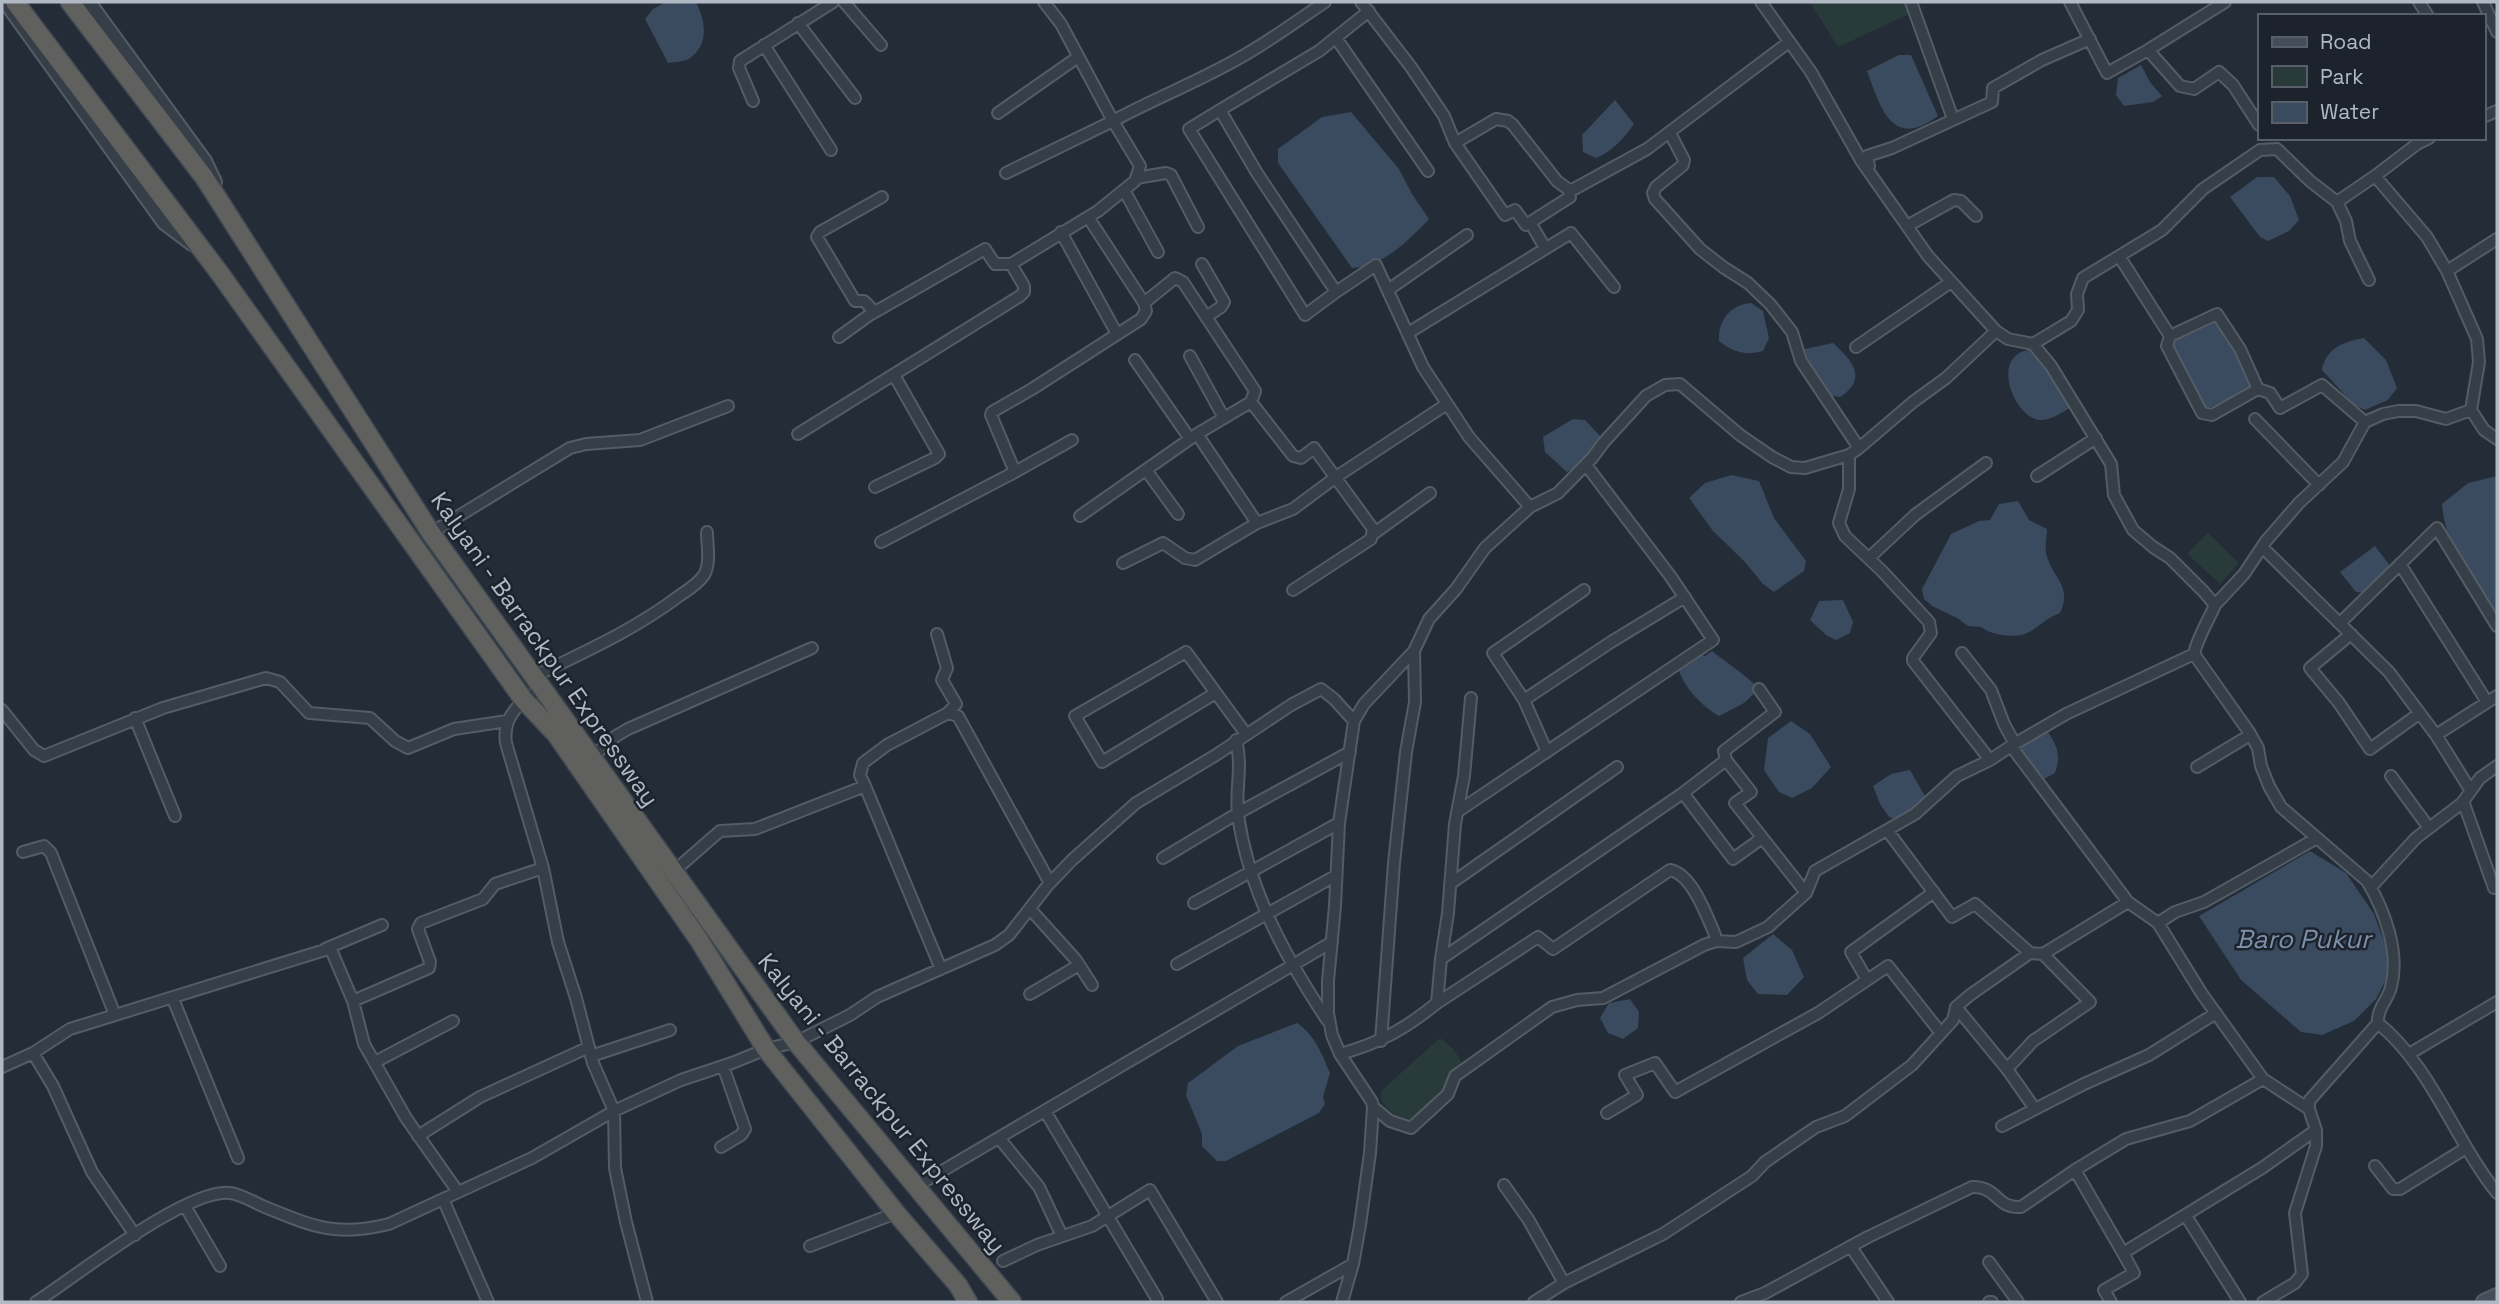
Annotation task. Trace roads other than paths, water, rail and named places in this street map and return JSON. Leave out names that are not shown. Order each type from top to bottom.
[{"type":"highway","points":[[15,2],[203,252],[523,699],[572,757],[699,940],[766,1049],[896,1213],[958,1285],[968,1302]]},
{"type":"highway","name":"Kalyani - Barrackpur Expressway","points":[[70,2],[204,177],[431,533],[796,1042],[1012,1302]]},
{"type":"main road","points":[[2484,1302],[2497,1296]]},
{"type":"street","points":[[5,2],[164,223],[203,252]]},
{"type":"street","points":[[89,2],[205,161],[231,219]]},
{"type":"street","points":[[753,101],[739,64],[743,58],[833,2]]},
{"type":"street","points":[[844,2],[881,46]]},
{"type":"street","points":[[839,337],[875,312],[985,249],[995,264],[1011,264],[1088,217],[1136,178],[1140,166],[1061,24],[1044,2]]},
{"type":"street","points":[[1006,173],[1252,51],[1325,2]]},
{"type":"street","points":[[1360,2],[1444,116],[1455,143],[1505,215],[1515,210],[1526,225],[1570,197],[1569,190],[1558,181],[1508,121],[1496,119],[1455,143]]},
{"type":"street","points":[[1760,2],[1811,72],[1868,170],[1928,256],[1996,331],[2008,340],[2033,344],[2071,321],[2078,310],[2077,294],[2083,278],[2162,230],[2203,189],[2260,150],[2277,149]]},
{"type":"street","points":[[1911,2],[1953,119]]},
{"type":"street","points":[[2070,2],[2107,73],[2225,2]]},
{"type":"street","points":[[2483,2],[2497,32]]},
{"type":"street","points":[[1368,11],[1319,51],[1189,129],[1305,315],[1377,265],[1423,367],[1469,437],[1530,507]]},
{"type":"street","points":[[799,23],[855,98]]},
{"type":"street","points":[[1336,38],[1428,171]]},
{"type":"street","points":[[1868,170],[1870,162],[1867,156],[1892,148],[1992,102],[1993,88],[2090,39]]},
{"type":"street","points":[[1569,190],[1647,149],[1789,42]]},
{"type":"street","points":[[764,45],[831,150]]},
{"type":"street","points":[[2148,50],[2180,86],[2194,89],[2219,72],[2233,85],[2258,123]]},
{"type":"street","points":[[998,113],[1078,57]]},
{"type":"street","points":[[1220,110],[1257,173],[1336,292]]},
{"type":"street","points":[[1670,133],[1684,160],[1683,165],[1656,187],[1653,193],[1655,199],[1700,249],[1748,283],[1770,304],[1792,332],[1801,361],[1854,452],[1849,488],[1839,523],[1846,536],[1929,622],[1931,633],[1913,657],[1913,662],[1990,760]]},
{"type":"street","points":[[2270,140],[2310,181],[2337,202],[2346,221],[2350,241],[2369,280]]},
{"type":"street","points":[[2337,202],[2425,140]]},
{"type":"street","points":[[1136,178],[1166,173],[1171,176],[1198,227]]},
{"type":"street","points":[[2375,176],[2427,237],[2447,271],[2477,339],[2479,362],[2471,410],[2484,430],[2497,439]]},
{"type":"street","points":[[1124,190],[1158,252]]},
{"type":"street","points":[[875,312],[864,301],[855,300],[817,237],[820,232],[882,197]]},
{"type":"street","points":[[1907,226],[1954,200],[1961,201],[1976,216]]},
{"type":"street","points":[[1015,472],[992,412],[1140,319],[1146,311],[1144,303],[1088,217]]},
{"type":"street","points":[[1530,222],[1545,248]]},
{"type":"street","points":[[1061,232],[1117,334]]},
{"type":"street","points":[[1408,333],[1571,233],[1614,287]]},
{"type":"street","points":[[1388,290],[1467,235]]},
{"type":"street","points":[[2447,271],[2497,239]]},
{"type":"street","points":[[2119,256],[2170,336]]},
{"type":"street","points":[[799,434],[1020,296],[1024,292],[1024,286],[1011,264]]},
{"type":"street","points":[[1202,264],[1224,302],[1206,317]]},
{"type":"street","points":[[1080,516],[1194,436],[1251,402],[1255,391],[1183,282],[1175,278],[1144,303]]},
{"type":"street","points":[[1856,347],[1951,282]]},
{"type":"street","points":[[2258,390],[2240,349],[2217,314],[2170,336],[2167,346],[2202,413],[2211,415],[2258,390],[2270,393],[2280,408],[2322,385],[2365,422]]},
{"type":"street","points":[[1328,1023],[1328,981],[1339,823],[1354,721],[1364,704],[1414,651],[1429,619],[1456,589],[1481,554],[1530,507],[1558,493],[1646,396],[1665,385],[1674,383],[1687,388],[1740,435],[1791,467],[1805,468],[1854,452],[1945,378],[1996,331]]},
{"type":"street","points":[[2033,344],[2051,366],[2111,464],[2114,495],[2133,530],[2170,558],[2215,605]]},
{"type":"street","points":[[1189,356],[1224,418]]},
{"type":"street","points":[[1135,359],[1257,523]]},
{"type":"street","points":[[875,486],[939,454],[894,375]]},
{"type":"street","points":[[1251,402],[1293,456],[1301,458],[1314,447],[1373,529],[1373,534]]},
{"type":"street","points":[[1123,563],[1163,543],[1185,558],[1195,560],[1257,523],[1293,509],[1336,477],[1447,404]]},
{"type":"street","points":[[431,533],[569,448],[640,440],[728,406]]},
{"type":"street","points":[[2263,1302],[2295,1283],[2302,1273],[2295,1213],[2316,1146],[2316,1130],[2309,1101],[2378,1023],[2380,1009],[2391,989],[2391,943],[2385,919],[2367,881],[2281,807],[2261,766],[2258,748],[2194,654],[2197,639],[2209,621],[2215,605],[2244,574],[2262,547],[2299,503],[2343,462],[2365,422],[2398,411],[2416,411],[2446,419],[2471,410]]},
{"type":"street","points":[[2255,419],[2319,485]]},
{"type":"street","points":[[2037,476],[2096,438]]},
{"type":"street","points":[[881,542],[1072,440]]},
{"type":"street","points":[[1868,558],[1915,514],[1986,463]]},
{"type":"street","points":[[1457,812],[1713,640],[1685,597],[1586,465]]},
{"type":"street","points":[[1146,470],[1178,514]]},
{"type":"street","points":[[1293,590],[1371,538],[1430,493]]},
{"type":"street","points":[[2340,623],[2437,528],[2497,626]]},
{"type":"street","points":[[648,1302],[626,1222],[615,1168],[614,1111],[590,1052],[558,942],[543,868],[505,732],[507,721],[538,683],[639,624],[699,581],[705,572],[707,561],[706,532]]},
{"type":"street","points":[[2262,547],[2389,672],[2436,735],[2471,791]]},
{"type":"street","points":[[2400,564],[2492,699],[2436,735]]},
{"type":"street","points":[[1548,752],[1524,700],[1493,653],[1584,590]]},
{"type":"street","points":[[1524,700],[1685,597]]},
{"type":"street","points":[[937,634],[947,668],[942,680],[956,704],[948,713],[887,745],[863,763],[860,775],[941,969]]},
{"type":"street","points":[[2351,634],[2311,668],[2370,749],[2420,713]]},
{"type":"street","points":[[591,758],[628,729],[812,648]]},
{"type":"street","points":[[1381,1041],[1394,863],[1406,752],[1415,702],[1414,651]]},
{"type":"street","points":[[1214,694],[1102,762],[1075,716],[1186,652],[1214,694],[1241,737],[1238,813],[1250,872],[1266,916],[1328,1023],[1340,1054],[1373,1107],[1370,1153],[1353,1264],[1342,1302]]},
{"type":"street","points":[[1962,653],[1991,690],[2013,745],[2128,902],[2158,923],[2216,1013],[2263,1079],[2309,1108]]},
{"type":"street","points":[[1373,1107],[1390,1121],[1411,1128],[1448,1094],[1455,1076],[1552,1007],[1577,1000],[1603,998],[1704,944],[1716,941],[1736,942],[1768,927],[1806,893],[1815,871],[1915,814],[1957,776],[1990,760],[2066,714],[2194,654]]},
{"type":"street","points":[[2,710],[34,750],[44,756],[135,718],[266,678],[280,682],[309,713],[370,718],[395,741],[408,748],[454,729],[507,721]]},
{"type":"street","points":[[36,1302],[160,1218],[206,1197],[230,1193],[314,1227],[343,1232],[389,1224],[532,1158],[614,1111],[681,1080],[766,1049],[796,1042],[850,1015],[877,997],[995,945],[1009,935],[1050,883],[1136,803],[1291,705],[1321,689],[1354,721]]},
{"type":"street","points":[[1759,689],[1775,712],[1724,751],[1726,760],[1751,792],[1735,803],[1806,893]]},
{"type":"street","points":[[1434,1006],[1437,1003],[1440,959],[1448,913],[1471,698]]},
{"type":"street","points":[[948,713],[958,716],[1050,883]]},
{"type":"street","points":[[135,718],[175,816]]},
{"type":"street","points":[[2197,767],[2250,735]]},
{"type":"street","points":[[1163,858],[1238,813],[1350,752]]},
{"type":"street","points":[[1440,959],[1684,793],[1726,760]]},
{"type":"street","points":[[2371,887],[2416,838],[2463,801],[2480,778],[2497,766]]},
{"type":"street","points":[[1450,884],[1616,767]]},
{"type":"street","points":[[2391,776],[2429,828]]},
{"type":"street","points":[[673,872],[720,831],[755,829],[866,786]]},
{"type":"street","points":[[1684,793],[1733,859],[1762,838]]},
{"type":"street","points":[[2463,801],[2494,888]]},
{"type":"street","points":[[1194,904],[1339,823]]},
{"type":"street","points":[[1887,830],[1952,917],[1975,904],[2030,953],[2043,954],[2128,902]]},
{"type":"street","points":[[2158,923],[2175,912],[2204,902],[2317,838]]},
{"type":"street","points":[[23,852],[44,846],[51,853],[115,1015]]},
{"type":"street","points":[[353,1001],[429,968],[430,962],[418,929],[421,923],[484,899],[495,884],[543,868]]},
{"type":"street","points":[[1340,1054],[1381,1041],[1414,1022],[1538,937],[1553,949],[1670,870],[1679,871],[1697,896],[1716,935],[1716,941]]},
{"type":"street","points":[[1177,964],[1335,876]]},
{"type":"street","points":[[1867,980],[1851,952],[1934,892]]},
{"type":"street","points":[[1031,909],[1079,965],[1092,985]]},
{"type":"street","points":[[2,1068],[33,1053],[70,1029],[173,999],[325,949],[382,925]]},
{"type":"street","points":[[915,1187],[1332,942]]},
{"type":"street","points":[[325,949],[332,952],[353,1001],[361,1038],[399,1108],[458,1192]]},
{"type":"street","points":[[1534,1302],[1564,1283],[1663,1234],[1752,1176],[1765,1162],[1816,1127],[1845,1116],[1912,1065],[1953,1020],[1956,1007],[2030,953]]},
{"type":"street","points":[[2007,1069],[2034,1041],[2090,1002],[2043,954]]},
{"type":"street","points":[[1030,994],[1079,965]]},
{"type":"street","points":[[1608,1113],[1637,1095],[1625,1074],[1655,1063],[1675,1092],[1818,1013],[1888,966],[1940,1032]]},
{"type":"street","points":[[173,999],[238,1158]]},
{"type":"street","points":[[2409,1055],[2497,1002]]},
{"type":"street","points":[[1956,1007],[2007,1069],[2035,1109]]},
{"type":"street","points":[[2002,1126],[2149,1055],[2216,1013]]},
{"type":"street","points":[[375,1062],[453,1021]]},
{"type":"street","points":[[2378,1023],[2393,1035],[2409,1055],[2497,1193]]},
{"type":"street","points":[[418,1136],[480,1097],[590,1052],[670,1030]]},
{"type":"street","points":[[33,1053],[53,1086],[92,1172],[135,1235]]},
{"type":"street","points":[[721,1147],[741,1135],[744,1129],[723,1066]]},
{"type":"street","points":[[1741,1302],[1765,1293],[1972,1187],[1990,1190],[2003,1203],[2021,1207],[2126,1139],[2190,1121],[2263,1079]]},
{"type":"street","points":[[1045,1111],[1157,1299]]},
{"type":"street","points":[[2123,1253],[2262,1168],[2316,1130]]},
{"type":"street","points":[[999,1138],[1039,1187],[1062,1236]]},
{"type":"street","points":[[2375,1166],[2393,1188],[2399,1189],[2466,1148]]},
{"type":"street","points":[[2075,1170],[2134,1273],[2104,1290],[2111,1302]]},
{"type":"street","points":[[1504,1185],[1528,1219],[1564,1283]]},
{"type":"street","points":[[1003,1261],[1037,1245],[1092,1226],[1150,1190],[1217,1302]]},
{"type":"street","points":[[443,1199],[488,1302]]},
{"type":"street","points":[[185,1206],[220,1266]]},
{"type":"street","points":[[810,1246],[896,1213]]},
{"type":"street","points":[[2186,1216],[2240,1302]]},
{"type":"street","points":[[1851,1247],[1888,1302]]},
{"type":"street","points":[[1989,1262],[2018,1302]]},
{"type":"street","points":[[1286,1302],[1353,1264]]},
{"type":"water","points":[[666,2],[696,2],[702,16],[704,32],[701,46],[690,58],[668,63],[645,19],[653,9]]},
{"type":"water","points":[[1899,55],[1911,55],[1938,116],[1909,129],[1899,127],[1883,111],[1867,71]]},
{"type":"water","points":[[2141,65],[2162,96],[2153,102],[2124,106],[2116,95],[2118,78]]},
{"type":"water","points":[[1615,100],[1634,124],[1608,152],[1596,158],[1583,152],[1582,135]]},
{"type":"water","points":[[1351,112],[1399,169],[1429,219],[1385,258],[1352,268],[1278,163],[1278,149],[1322,117]]},
{"type":"water","points":[[2257,177],[2274,177],[2290,196],[2299,220],[2289,231],[2268,241],[2260,237],[2230,197]]},
{"type":"water","points":[[1751,303],[1763,311],[1769,338],[1763,351],[1740,352],[1719,341],[1719,333],[1723,320],[1731,310]]},
{"type":"water","points":[[2219,321],[2254,386],[2228,401],[2208,408],[2174,353],[2173,341]]},
{"type":"water","points":[[2364,338],[2386,360],[2397,388],[2388,400],[2365,410],[2354,405],[2322,370],[2327,356],[2337,347]]},
{"type":"water","points":[[1833,343],[1851,363],[1855,377],[1854,384],[1840,397],[1826,395],[1800,350]]},
{"type":"water","points":[[2034,348],[2071,407],[2045,420],[2032,418],[2024,412],[2017,403],[2009,381],[2011,361],[2020,353]]},
{"type":"water","points":[[1573,419],[1585,420],[1600,436],[1587,457],[1567,472],[1545,452],[1543,437]]},
{"type":"water","points":[[1731,475],[1759,481],[1774,518],[1806,561],[1804,571],[1774,592],[1763,584],[1713,531],[1689,498],[1705,483]]},
{"type":"water","points":[[2497,476],[2497,619],[2452,542],[2442,504],[2468,483]]},
{"type":"water","points":[[2018,501],[2029,520],[2047,529],[2046,554],[2063,590],[2060,613],[2025,634],[2002,635],[1981,627],[1968,626],[1924,599],[1922,589],[1951,534],[1979,521],[1990,520],[1999,504]]},
{"type":"water","points":[[2375,546],[2394,571],[2370,593],[2356,592],[2340,572]]},
{"type":"water","points":[[1843,600],[1853,622],[1850,633],[1836,640],[1826,635],[1810,620],[1819,601]]},
{"type":"water","points":[[1712,651],[1759,689],[1744,703],[1719,716],[1695,696],[1685,684],[1679,670],[1685,662],[1699,654],[1705,656]]},
{"type":"water","points":[[1791,721],[1810,734],[1831,767],[1812,788],[1792,798],[1779,792],[1764,770],[1768,738]]},
{"type":"water","points":[[2047,731],[2056,746],[2058,761],[2055,773],[2040,781],[2021,751],[2024,742]]},
{"type":"water","points":[[1910,770],[1926,798],[1901,820],[1889,817],[1873,786],[1891,774]]},
{"type":"water","name":"Baro Pukur","points":[[2310,851],[2346,873],[2374,914],[2393,966],[2376,999],[2354,1021],[2322,1035],[2301,1032],[2241,980],[2199,916]]},
{"type":"water","points":[[1773,934],[1792,950],[1804,977],[1787,995],[1758,994],[1747,980],[1743,958]]},
{"type":"water","points":[[1630,999],[1639,1012],[1638,1028],[1623,1039],[1608,1033],[1600,1018],[1609,1003]]},
{"type":"water","points":[[1297,1023],[1313,1039],[1330,1073],[1323,1097],[1325,1104],[1319,1113],[1226,1161],[1217,1161],[1202,1146],[1202,1134],[1186,1095],[1188,1083],[1238,1046]]}]
